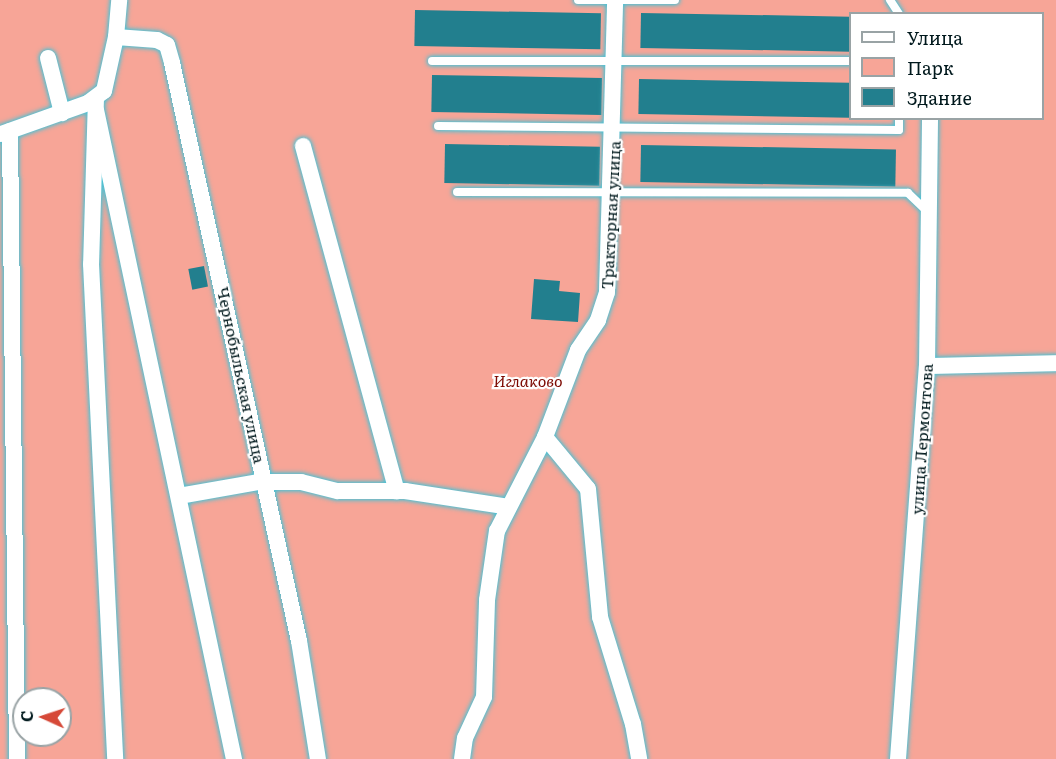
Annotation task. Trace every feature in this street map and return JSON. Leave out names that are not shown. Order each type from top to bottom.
[{"type":"street","points":[[115,759],[92,264],[96,104],[104,91],[116,38],[118,0]]},
{"type":"street","name":"Тракторная улица","points":[[462,759],[465,738],[484,697],[488,579],[497,531],[546,437],[578,350],[605,306],[615,127],[615,0]]},
{"type":"street","name":"Чернобыльская улица","points":[[116,38],[157,40],[167,45],[265,482],[318,759]]},
{"type":"street","points":[[48,58],[62,113]]},
{"type":"street","points":[[17,759],[5,133],[96,104]]},
{"type":"street","points":[[96,104],[234,759]]},
{"type":"street","name":"улица Лермонтова","points":[[898,759],[927,366],[930,120]]},
{"type":"street","points":[[303,146],[397,491]]},
{"type":"street","points":[[927,366],[1056,363]]},
{"type":"street","points":[[546,437],[588,489],[600,617],[633,724],[639,759]]},
{"type":"street","points":[[179,496],[265,482],[301,482],[354,493],[397,491],[509,507]]},
{"type":"lane","points":[[578,0],[675,0]]},
{"type":"lane","points":[[432,61],[849,61]]},
{"type":"lane","points":[[438,126],[899,130],[898,120]]},
{"type":"lane","points":[[457,192],[612,190],[908,193],[929,213]]},
{"type":"green space","name":"Иглаково","points":[[0,0],[1056,0],[1056,759],[0,759]]},
{"type":"building","points":[[415,10],[601,13],[600,49],[414,46]]},
{"type":"building","points":[[641,13],[849,17],[849,52],[640,48]]},
{"type":"building","points":[[432,75],[602,78],[601,115],[431,112]]},
{"type":"building","points":[[639,79],[849,83],[849,118],[638,114]]},
{"type":"building","points":[[445,144],[600,147],[599,186],[444,183]]},
{"type":"building","points":[[641,145],[896,149],[895,186],[640,182]]},
{"type":"building","points":[[204,266],[208,287],[192,290],[188,269]]},
{"type":"building","points":[[534,279],[560,281],[559,291],[580,293],[578,322],[531,319]]}]
